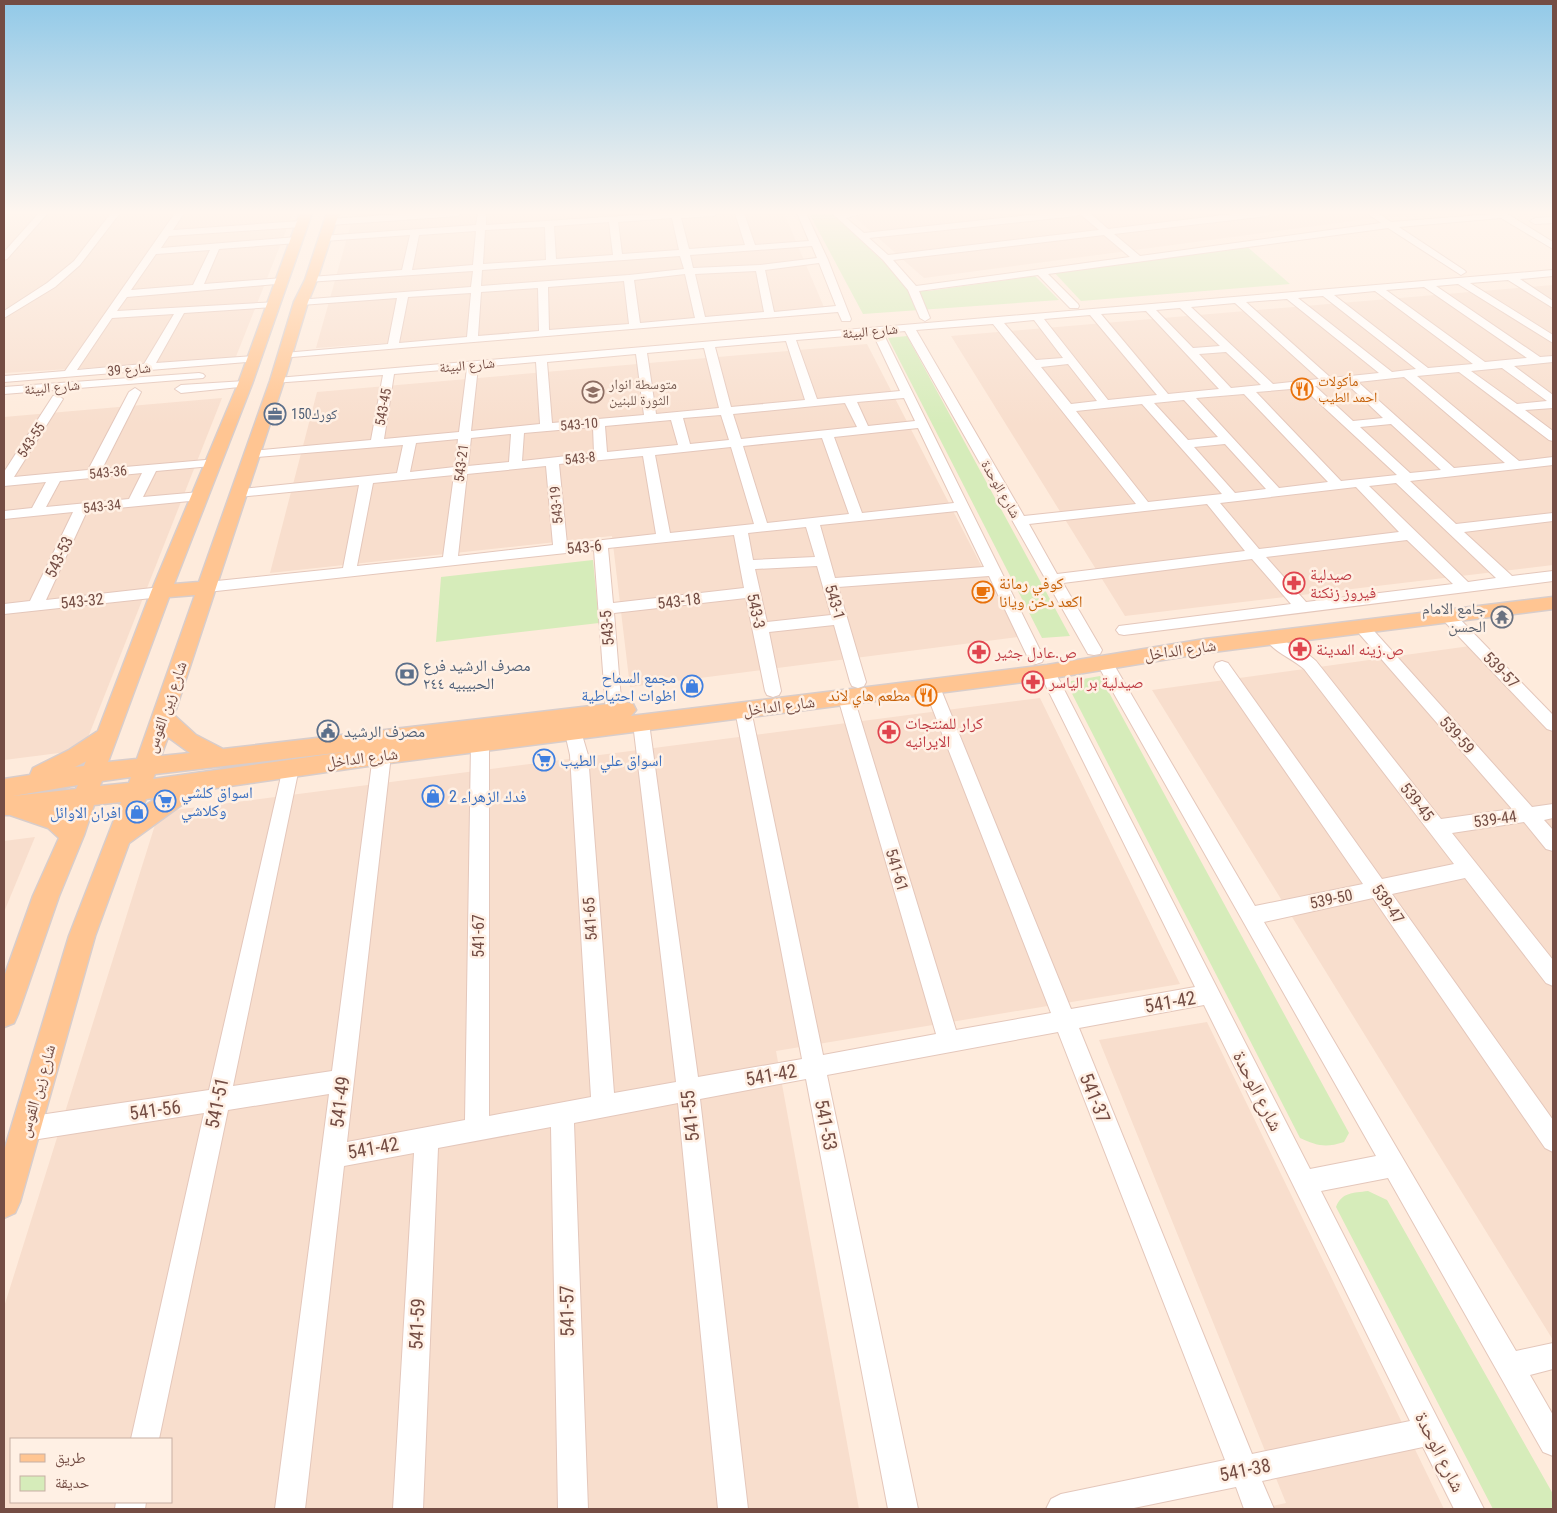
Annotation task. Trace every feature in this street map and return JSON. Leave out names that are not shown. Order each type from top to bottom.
[{"type":"main road","name":"شارع زين القوس","points":[[4,1014],[46,896],[86,798],[93,773],[161,592],[274,304],[286,284]]},
{"type":"main road","name":"شارع زين القوس","points":[[4,1202],[82,936],[146,767],[207,587],[280,369],[301,302],[302,284]]},
{"type":"main road","points":[[229,421],[264,418]]},
{"type":"main road","points":[[161,592],[207,587]]},
{"type":"main road","name":"شارع الداخل","points":[[7,797],[86,798],[199,780],[382,755],[574,733],[743,710],[852,690],[1041,665],[1266,626],[1553,590]]},
{"type":"main road","name":"شارع الداخل","points":[[1266,626],[1361,626],[1553,602]]},
{"type":"main road","name":"شارع الداخل","points":[[7,797],[93,773],[614,712],[773,691],[932,687],[1041,665]]},
{"type":"main road","points":[[163,717],[184,739],[199,749],[221,757]]},
{"type":"main road","points":[[7,797],[107,736]]},
{"type":"main road","points":[[119,837],[199,780]]},
{"type":"main road","points":[[7,797],[56,821],[72,835]]},
{"type":"street","points":[[4,315],[54,284]]},
{"type":"street","points":[[68,374],[131,284]]},
{"type":"street","points":[[197,288],[199,284]]},
{"type":"street","points":[[124,294],[227,286],[233,284]]},
{"type":"street","points":[[436,292],[437,284]]},
{"type":"street","points":[[472,340],[477,284]]},
{"type":"street","points":[[543,284],[544,334]]},
{"type":"street","points":[[301,302],[549,284]]},
{"type":"street","points":[[630,284],[635,326]]},
{"type":"street","points":[[692,284],[701,320]]},
{"type":"street","points":[[763,284],[770,315]]},
{"type":"street","points":[[832,284],[848,324]]},
{"type":"street","points":[[908,284],[913,289],[925,318]]},
{"type":"street","points":[[913,289],[951,284]]},
{"type":"street","points":[[1052,284],[1074,306]]},
{"type":"street","name":"شارع البيئة","points":[[280,369],[743,337],[848,324],[1269,288],[1345,284]]},
{"type":"street","points":[[1426,284],[1539,361]]},
{"type":"street","name":"شارع البيئة","points":[[280,369],[389,372],[709,345],[743,337],[790,338],[1426,284]]},
{"type":"street","points":[[1470,284],[1553,340]]},
{"type":"street","points":[[1520,284],[1553,305]]},
{"type":"street","points":[[216,308],[227,286]]},
{"type":"street","points":[[1269,288],[1278,297]]},
{"type":"street","points":[[1377,288],[1483,366]]},
{"type":"street","points":[[144,313],[157,291]]},
{"type":"street","points":[[1326,293],[1426,372]]},
{"type":"street","points":[[393,347],[403,295]]},
{"type":"street","points":[[1290,296],[1390,376]]},
{"type":"street","points":[[1238,300],[1329,382]]},
{"type":"street","points":[[109,315],[274,304]]},
{"type":"street","points":[[1182,305],[1271,388]]},
{"type":"street","points":[[1149,308],[1228,392]]},
{"type":"street","points":[[280,369],[393,347],[842,309]]},
{"type":"street","points":[[148,367],[181,310]]},
{"type":"street","points":[[1093,312],[1165,398]]},
{"type":"street","points":[[1037,317],[1105,404]]},
{"type":"street","points":[[996,320],[1033,364],[1144,507]]},
{"type":"street","points":[[1485,324],[1522,320]]},
{"type":"street","name":"شارع الوحدة","points":[[909,328],[1553,1442]]},
{"type":"street","name":"شارع الوحدة","points":[[877,331],[993,571],[1469,1509]]},
{"type":"street","points":[[1343,338],[1379,335]]},
{"type":"street","points":[[790,338],[812,403]]},
{"type":"street","points":[[709,345],[726,410],[738,442],[762,528]]},
{"type":"street","points":[[1190,352],[1228,348]]},
{"type":"street","points":[[642,350],[651,418]]},
{"type":"street","points":[[541,359],[546,427]]},
{"type":"street","points":[[1066,408],[1553,359]]},
{"type":"street","points":[[1033,364],[1072,360]]},
{"type":"street","name":"543-21","points":[[450,561],[473,364]]},
{"type":"street","points":[[1504,364],[1553,400]]},
{"type":"street","name":"شارع 39","points":[[4,379],[148,367],[247,372]]},
{"type":"street","points":[[1462,368],[1553,437]]},
{"type":"street","name":"شارع البيئة","points":[[4,403],[135,392],[247,372]]},
{"type":"street","name":"543-45","points":[[377,443],[389,372]]},
{"type":"street","points":[[1407,374],[1516,465]]},
{"type":"street","name":"شارع البيئة","points":[[4,391],[210,375]]},
{"type":"street","points":[[1349,380],[1452,473]]},
{"type":"street","points":[[1306,384],[1509,582]]},
{"type":"street","points":[[1247,390],[1338,485]]},
{"type":"street","points":[[93,473],[135,392]]},
{"type":"street","name":"543-10","points":[[251,454],[907,394]]},
{"type":"street","points":[[1188,396],[1276,492]]},
{"type":"street","name":"543-55","points":[[4,482],[57,398]]},
{"type":"street","points":[[849,399],[864,430]]},
{"type":"street","points":[[1146,400],[1232,497]]},
{"type":"street","points":[[1514,408],[1553,404]]},
{"type":"street","points":[[676,415],[685,448]]},
{"type":"street","points":[[1350,425],[1394,420]]},
{"type":"street","points":[[599,422],[601,456]]},
{"type":"street","name":"543-8","points":[[238,493],[922,424]]},
{"type":"street","points":[[515,465],[518,430]]},
{"type":"street","points":[[826,433],[857,518]]},
{"type":"street","points":[[403,476],[410,440]]},
{"type":"street","points":[[1185,444],[1228,440]]},
{"type":"street","points":[[648,451],[664,538]]},
{"type":"street","name":"543-19","points":[[552,461],[560,549]]},
{"type":"street","name":"543-36","points":[[4,482],[212,462]]},
{"type":"street","points":[[1020,521],[1516,465],[1536,463],[1550,467]]},
{"type":"street","points":[[134,502],[151,468]]},
{"type":"street","points":[[37,512],[55,477]]},
{"type":"street","points":[[349,572],[366,480]]},
{"type":"street","points":[[1359,483],[1410,536],[1466,587]]},
{"type":"street","name":"543-34","points":[[4,515],[200,496]]},
{"type":"street","points":[[1211,500],[1255,554],[1303,608]]},
{"type":"street","name":"543-6","points":[[207,587],[962,506]]},
{"type":"street","name":"543-53","points":[[36,606],[82,508]]},
{"type":"street","points":[[1453,528],[1553,517]]},
{"type":"street","name":"543-1","points":[[812,522],[840,619],[852,690]]},
{"type":"street","name":"543-3","points":[[740,530],[773,691]]},
{"type":"street","points":[[1053,579],[1410,536]]},
{"type":"street","name":"543-5","points":[[601,545],[614,712]]},
{"type":"street","points":[[747,565],[823,561]]},
{"type":"street","points":[[830,583],[993,571]]},
{"type":"street","points":[[1124,630],[1266,626],[1303,608],[1553,576]]},
{"type":"street","name":"543-32","points":[[4,609],[161,592]]},
{"type":"street","name":"543-18","points":[[606,609],[752,592]]},
{"type":"street","name":"539-57","points":[[1448,616],[1546,710],[1553,725]]},
{"type":"street","points":[[760,628],[840,619]]},
{"type":"street","name":"539-45","points":[[1266,626],[1282,647],[1298,655],[1310,665],[1553,976]]},
{"type":"street","name":"539-59","points":[[1361,626],[1553,843]]},
{"type":"street","name":"539-47","points":[[1222,667],[1553,1140]]},
{"type":"street","name":"541-37","points":[[932,687],[1258,1509]]},
{"type":"street","name":"541-61","points":[[852,690],[949,1042]]},
{"type":"street","name":"541-53","points":[[743,710],[903,1509]]},
{"type":"street","name":"541-55","points":[[641,723],[688,1090],[733,1509]]},
{"type":"street","name":"541-65","points":[[574,733],[579,755],[604,1106]]},
{"type":"street","name":"541-67","points":[[477,1129],[480,744]]},
{"type":"street","name":"541-49","points":[[290,1509],[382,755]]},
{"type":"street","name":"541-51","points":[[145,1438],[290,768]]},
{"type":"street","name":"539-44","points":[[1437,828],[1553,811]]},
{"type":"street","name":"539-50","points":[[1250,916],[1470,869]]},
{"type":"street","name":"541-42","points":[[333,1156],[1209,994]]},
{"type":"street","name":"541-56","points":[[26,1129],[342,1081]]},
{"type":"street","name":"541-57","points":[[562,1114],[572,1509]]},
{"type":"street","name":"541-59","points":[[408,1509],[427,1138]]},
{"type":"street","points":[[1304,1182],[1394,1165]]},
{"type":"street","points":[[1510,1366],[1553,1356]]},
{"type":"street","name":"541-38","points":[[1061,1509],[1095,1506],[1243,1471],[1430,1431]]},
{"type":"shaded area","points":[[4,284],[265,284],[235,359],[4,373]]},
{"type":"shaded area","points":[[334,284],[814,284],[826,312],[316,348]]},
{"type":"shaded area","points":[[1553,285],[1553,565],[1125,616],[951,336]]},
{"type":"shaded area","points":[[867,344],[1018,637],[630,687],[612,536],[270,573],[317,392]]},
{"type":"shaded area","points":[[222,398],[83,750],[4,760],[4,417]]},
{"type":"shaded area","points":[[1470,646],[1553,733],[1553,1340],[1152,690]]},
{"type":"shaded area","points":[[1040,698],[1180,984],[776,1051],[859,1509],[4,1509],[4,1307],[159,812]]},
{"type":"shaded area","points":[[35,837],[4,912],[4,841]]},
{"type":"shaded area","points":[[1207,1022],[1444,1509],[1258,1509],[1286,1503],[1099,1040]]},
{"type":"green space","points":[[847,284],[906,284],[910,287],[928,291],[981,284],[1043,284],[1059,300],[863,314]]},
{"type":"green space","points":[[1065,284],[1290,284],[1081,301]]},
{"type":"green space","points":[[907,336],[1070,636],[1042,638],[888,338]]},
{"type":"green space","points":[[593,560],[599,623],[436,642],[441,577]]},
{"type":"green space","points":[[1100,676],[1349,1133],[1344,1142],[1322,1145],[1300,1138],[1066,682]]},
{"type":"green space","points":[[1368,1191],[1387,1200],[1553,1494],[1553,1509],[1493,1509],[1336,1207],[1341,1198],[1345,1196]]},
{"type":"place","name":"مأكولات احمد الطيب","points":[[1302,389]]},
{"type":"place","name":"متوسطة انوار الثورة للبنين","points":[[593,392]]},
{"type":"place","name":"كورك150","points":[[275,414]]},
{"type":"place","name":"صيدلية فيروز زنكنة","points":[[1294,583]]},
{"type":"place","name":"كوفي رمانة اكعد دخن ويانا","points":[[983,592]]},
{"type":"place","name":"جامع الامام الحسن","points":[[1502,617]]},
{"type":"place","name":"ص.زينه المدينة","points":[[1300,649]]},
{"type":"place","name":"ص.عادل جثير","points":[[979,652]]},
{"type":"place","name":"مصرف الرشيد فرع الحبيبيه ٢٤٤","points":[[407,674]]},
{"type":"place","name":"صيدلية بر الياسر","points":[[1033,682]]},
{"type":"place","name":"مجمع السماح اظوات احتياطية","points":[[692,686]]},
{"type":"place","name":"مطعم هاي لاند","points":[[926,695]]},
{"type":"place","name":"مصرف الرشيد","points":[[328,731]]},
{"type":"place","name":"كرار للمنتجات الايرانيه","points":[[889,732]]},
{"type":"place","name":"اسواق علي الطيب","points":[[544,760]]},
{"type":"place","name":"فدك الزهراء 2","points":[[433,796]]},
{"type":"place","name":"اسواق كلشي وكلاشي","points":[[165,801]]},
{"type":"place","name":"افران الاوائل","points":[[137,812]]}]
